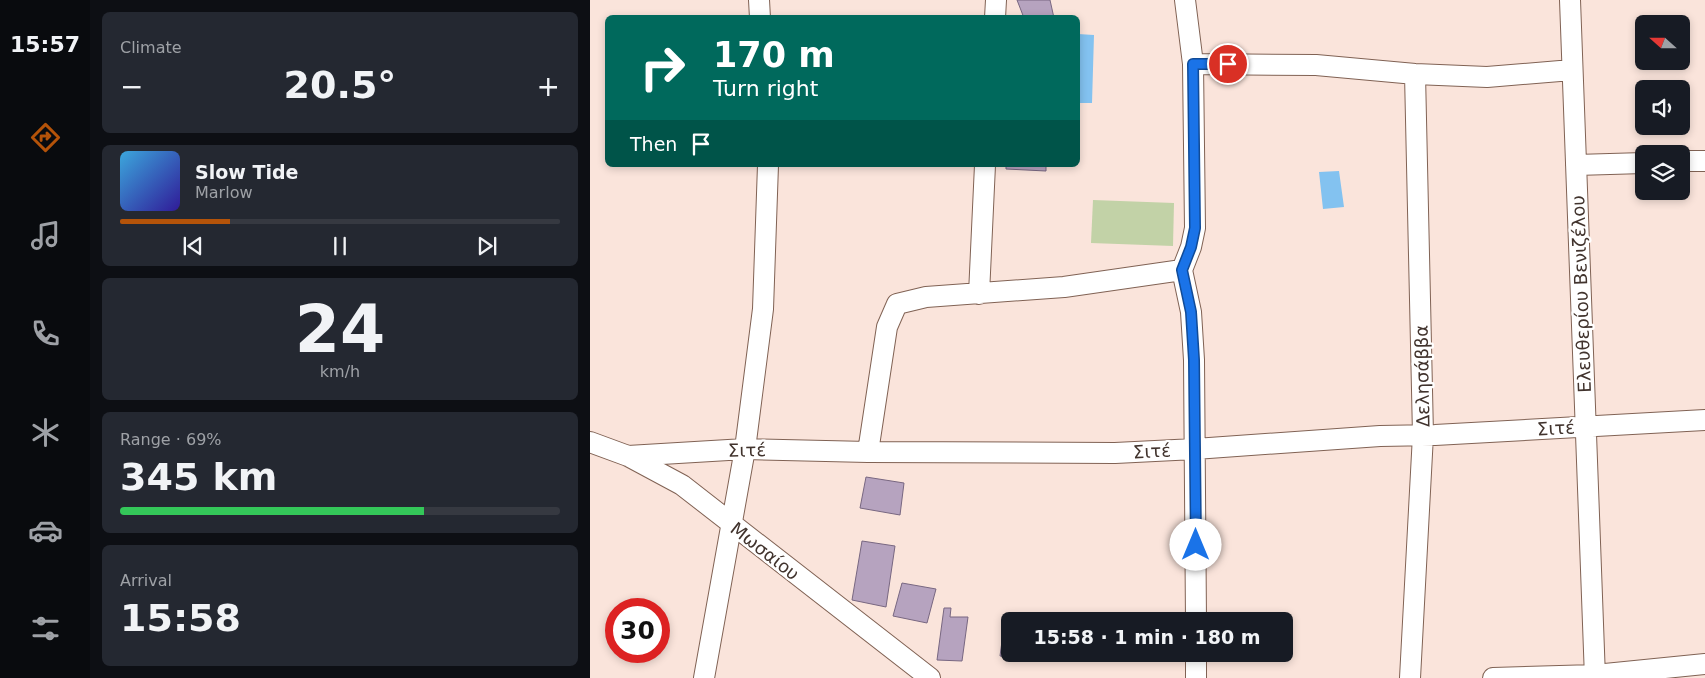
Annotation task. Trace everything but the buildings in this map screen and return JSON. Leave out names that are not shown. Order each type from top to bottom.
[{"type":"street","points":[[759,0],[760,15]]},
{"type":"street","points":[[995,15],[996,0]]},
{"type":"street","points":[[1185,0],[1193,64],[1195,228],[1191,247],[1182,270],[1191,312],[1194,360],[1196,612]]},
{"type":"street","name":"Ελευθερίου Βενιζέλου","points":[[1570,0],[1595,676]]},
{"type":"street","points":[[1193,64],[1316,66],[1415,74],[1487,77],[1572,70]]},
{"type":"street","name":"Δελησάββα","points":[[1410,678],[1423,435],[1415,74]]},
{"type":"street","points":[[1690,161],[1705,160]]},
{"type":"street","points":[[1576,166],[1635,163]]},
{"type":"street","points":[[704,678],[745,448],[763,309],[768,167]]},
{"type":"street","points":[[979,294],[985,167]]},
{"type":"street","points":[[868,452],[887,328],[898,304],[926,297],[1064,288],[1182,270]]},
{"type":"street","name":"Σιτέ","points":[[628,456],[745,448],[868,452],[1115,453],[1380,436],[1705,420]]},
{"type":"street","name":"Μωσαίου","points":[[590,442],[628,456],[682,486],[930,678]]},
{"type":"street","points":[[1196,662],[1196,678]]},
{"type":"street","points":[[1493,678],[1595,676],[1705,664]]},
{"type":"green space","points":[[1093,200],[1174,203],[1173,246],[1091,243]]},
{"type":"water","points":[[1080,34],[1094,35],[1092,103],[1080,103]]},
{"type":"water","points":[[1339,171],[1344,207],[1323,209],[1319,172]]},
{"type":"route","points":[[1196,545],[1194,360],[1191,312],[1182,270],[1191,247],[1195,228],[1193,64],[1228,64]]}]
